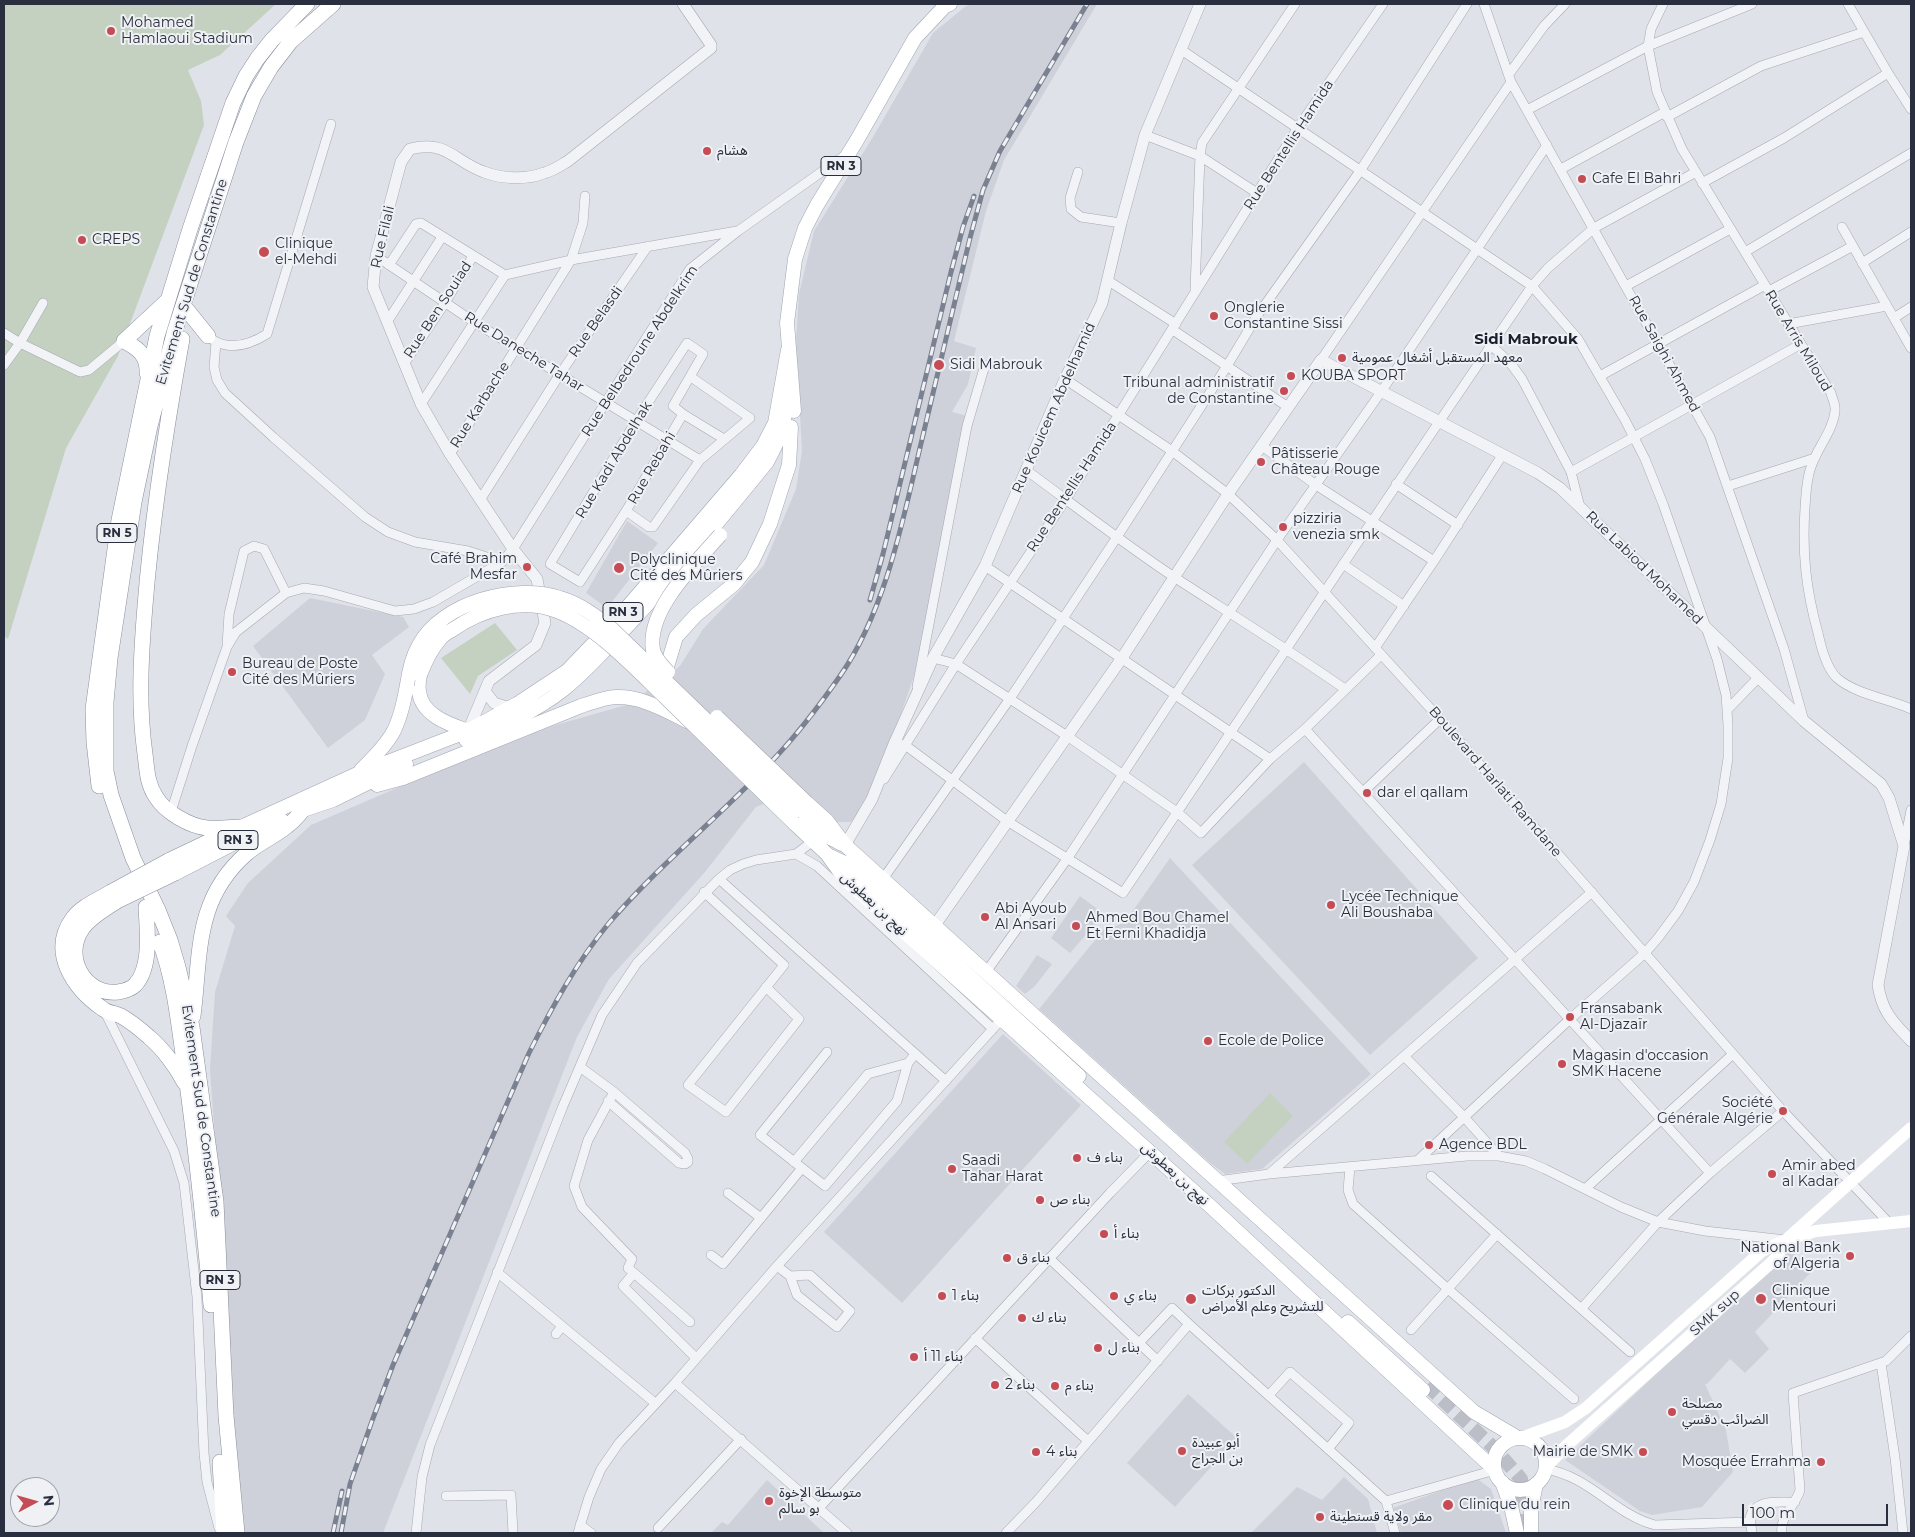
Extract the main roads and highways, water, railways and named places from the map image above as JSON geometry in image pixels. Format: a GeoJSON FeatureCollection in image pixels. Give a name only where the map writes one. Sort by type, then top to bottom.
{"type":"FeatureCollection","features":[{"type":"Feature","properties":{"kind":"highway","name":"Evitement Sud de Constantine"},"geometry":{"type":"LineString","coordinates":[[222,1533],[214,1330],[204,1226],[178,1014],[162,948],[146,907],[125,864],[104,807],[97,777],[93,709],[119,520],[132,449],[157,336],[210,167],[233,103],[246,76],[257,59],[272,40],[307,4]]}},
{"type":"Feature","properties":{"kind":"highway","name":"Evitement Sud de Constantine"},"geometry":{"type":"LineString","coordinates":[[237,1533],[226,1416],[216,1202],[192,1028],[170,940],[133,858],[111,795],[106,772],[106,702],[110,658],[134,502],[150,426],[175,330],[236,142],[254,96],[271,67],[291,41],[333,4]]}},
{"type":"Feature","properties":{"kind":"highway"},"geometry":{"type":"LineString","coordinates":[[194,274],[159,470],[149,554],[140,689],[141,727],[148,781],[156,798],[171,812],[187,822],[206,828],[241,827]]}},
{"type":"Feature","properties":{"kind":"highway"},"geometry":{"type":"LineString","coordinates":[[146,389],[148,368],[145,358],[138,349],[124,340],[168,300]]}},
{"type":"Feature","properties":{"kind":"highway"},"geometry":{"type":"LineString","coordinates":[[182,337],[192,331],[212,339],[187,310]]}},
{"type":"Feature","properties":{"kind":"highway","name":"RN 3"},"geometry":{"type":"LineString","coordinates":[[192,1028],[199,947],[209,906],[215,892],[224,877],[245,855],[258,844],[287,826],[303,810]]}},
{"type":"Feature","properties":{"kind":"highway","name":"RN 3"},"geometry":{"type":"LineString","coordinates":[[171,867],[239,840],[303,810]]}},
{"type":"Feature","properties":{"kind":"highway","name":"RN 3"},"geometry":{"type":"LineString","coordinates":[[188,1087],[178,1070],[150,1038],[120,1016],[104,1010],[78,988],[69,974],[64,961],[63,946],[66,932],[73,918],[82,909],[114,896],[171,867],[241,827]]}},
{"type":"Feature","properties":{"kind":"highway","name":"RN 3"},"geometry":{"type":"LineString","coordinates":[[114,896],[82,929],[75,945],[74,960],[82,975],[94,988],[108,993],[124,991],[135,985],[142,974],[148,944],[146,907]]}},
{"type":"Feature","properties":{"kind":"main road","name":"RN 3"},"geometry":{"type":"LineString","coordinates":[[346,794],[406,764],[494,729],[534,709],[563,690],[592,665],[674,576],[767,462],[785,424],[788,350],[787,323],[795,258],[805,228],[915,38],[945,6],[950,4]]}},
{"type":"Feature","properties":{"kind":"main road","name":"RN 3"},"geometry":{"type":"LineString","coordinates":[[241,827],[357,774],[468,731],[510,708],[567,672],[619,616],[741,475],[763,446],[774,423],[788,350]]}},
{"type":"Feature","properties":{"kind":"main road"},"geometry":{"type":"LineString","coordinates":[[666,670],[676,637],[696,615],[734,584],[752,562],[770,524],[789,465],[794,409],[788,350]]}},
{"type":"Feature","properties":{"kind":"main road"},"geometry":{"type":"LineString","coordinates":[[791,427],[782,454],[775,466],[664,604],[656,619],[653,650],[657,660],[666,670],[800,812],[813,841],[827,854]]}},
{"type":"Feature","properties":{"kind":"main road"},"geometry":{"type":"LineString","coordinates":[[357,774],[386,745],[397,728],[403,712],[410,664],[419,644],[432,628],[471,603],[491,596],[536,592],[560,598],[587,610],[612,629],[823,834],[845,845],[886,881]]}},
{"type":"Feature","properties":{"kind":"main road"},"geometry":{"type":"LineString","coordinates":[[468,731],[435,717],[424,704],[418,692],[420,675],[427,657],[441,638],[459,625],[480,614],[501,607],[528,605],[555,610],[576,620],[632,666],[692,724],[800,812]]}},
{"type":"Feature","properties":{"kind":"main road","name":"RN 3"},"geometry":{"type":"LineString","coordinates":[[303,810],[357,789],[402,778],[581,706],[609,698],[631,698],[651,704],[692,724]]}},
{"type":"Feature","properties":{"kind":"main road","name":"نهج بن بعطوش"},"geometry":{"type":"LineString","coordinates":[[827,854],[845,879],[997,1024],[1150,1152],[1494,1470]]}},
{"type":"Feature","properties":{"kind":"main road","name":"نهج بن بعطوش"},"geometry":{"type":"LineString","coordinates":[[827,854],[845,863],[1425,1387],[1026,1015],[940,938],[886,881]]}},
{"type":"Feature","properties":{"kind":"main road","name":"نهج بن بعطوش"},"geometry":{"type":"LineString","coordinates":[[886,881],[1474,1412],[1519,1438]]}},
{"type":"Feature","properties":{"kind":"main road"},"geometry":{"type":"LineString","coordinates":[[1786,1240],[1911,1128]]}},
{"type":"Feature","properties":{"kind":"main road"},"geometry":{"type":"LineString","coordinates":[[1517,1533],[1512,1506],[1502,1482],[1494,1470],[1494,1462],[1499,1448],[1510,1439],[1551,1428],[1576,1415],[1762,1251],[1786,1240],[1816,1231],[1911,1221]]}},
{"type":"Feature","properties":{"kind":"main road","name":"SMK sup"},"geometry":{"type":"LineString","coordinates":[[1545,1469],[1566,1446],[1772,1262],[1781,1252],[1786,1240]]}},
{"type":"Feature","properties":{"kind":"main road"},"geometry":{"type":"LineString","coordinates":[[1519,1438],[1533,1441],[1542,1450],[1544,1456],[1545,1469],[1536,1484],[1531,1509],[1531,1533]]}},
{"type":"Feature","properties":{"kind":"main road"},"geometry":{"type":"LineString","coordinates":[[1502,1482],[1515,1489],[1522,1489],[1536,1484]]}},
{"type":"Feature","properties":{"kind":"tunnel"},"geometry":{"type":"LineString","coordinates":[[1427,1385],[1496,1450],[1521,1479],[1525,1525]]}},
{"type":"Feature","properties":{"kind":"railway"},"geometry":{"type":"LineString","coordinates":[[341,1533],[350,1484],[393,1365],[529,1053],[565,986],[597,938],[628,902],[752,782],[799,731],[840,676],[869,625],[890,568],[906,509],[983,190],[1000,151],[1087,4]]}},
{"type":"Feature","properties":{"kind":"railway"},"geometry":{"type":"LineString","coordinates":[[870,600],[883,554],[951,272],[963,227],[974,196]]}},
{"type":"Feature","properties":{"kind":"railway"},"geometry":{"type":"LineString","coordinates":[[333,1533],[342,1491]]}},
{"type":"Feature","properties":{"kind":"place","name":"Mohamed Hamlaoui Stadium"},"geometry":{"type":"Point","coordinates":[111,31]}},
{"type":"Feature","properties":{"kind":"place","name":"هشام"},"geometry":{"type":"Point","coordinates":[707,151]}},
{"type":"Feature","properties":{"kind":"place","name":"Cafe El Bahri"},"geometry":{"type":"Point","coordinates":[1582,179]}},
{"type":"Feature","properties":{"kind":"place","name":"CREPS"},"geometry":{"type":"Point","coordinates":[82,240]}},
{"type":"Feature","properties":{"kind":"place","name":"Clinique el-Mehdi"},"geometry":{"type":"Point","coordinates":[264,252]}},
{"type":"Feature","properties":{"kind":"place","name":"Onglerie Constantine Sissi"},"geometry":{"type":"Point","coordinates":[1214,316]}},
{"type":"Feature","properties":{"kind":"place","name":"معهد المستقبل أشغال عمومية"},"geometry":{"type":"Point","coordinates":[1342,358]}},
{"type":"Feature","properties":{"kind":"place","name":"Sidi Mabrouk"},"geometry":{"type":"Point","coordinates":[939,365]}},
{"type":"Feature","properties":{"kind":"place","name":"KOUBA SPORT"},"geometry":{"type":"Point","coordinates":[1291,376]}},
{"type":"Feature","properties":{"kind":"place","name":"Tribunal administratif de Constantine"},"geometry":{"type":"Point","coordinates":[1284,391]}},
{"type":"Feature","properties":{"kind":"place","name":"Pâtisserie Château Rouge"},"geometry":{"type":"Point","coordinates":[1261,462]}},
{"type":"Feature","properties":{"kind":"place","name":"pizziria venezia smk"},"geometry":{"type":"Point","coordinates":[1283,527]}},
{"type":"Feature","properties":{"kind":"place","name":"Café Brahim Mesfar"},"geometry":{"type":"Point","coordinates":[527,567]}},
{"type":"Feature","properties":{"kind":"place","name":"Polyclinique Cité des Mûriers"},"geometry":{"type":"Point","coordinates":[619,568]}},
{"type":"Feature","properties":{"kind":"place","name":"Bureau de Poste Cité des Mûriers"},"geometry":{"type":"Point","coordinates":[232,672]}},
{"type":"Feature","properties":{"kind":"place","name":"dar el qallam"},"geometry":{"type":"Point","coordinates":[1367,793]}},
{"type":"Feature","properties":{"kind":"place","name":"Lycée Technique Ali Boushaba"},"geometry":{"type":"Point","coordinates":[1331,905]}},
{"type":"Feature","properties":{"kind":"place","name":"Abi Ayoub Al Ansari"},"geometry":{"type":"Point","coordinates":[985,917]}},
{"type":"Feature","properties":{"kind":"place","name":"Ahmed Bou Chamel Et Ferni Khadidja"},"geometry":{"type":"Point","coordinates":[1076,926]}},
{"type":"Feature","properties":{"kind":"place","name":"Fransabank Al-Djazaïr"},"geometry":{"type":"Point","coordinates":[1570,1017]}},
{"type":"Feature","properties":{"kind":"place","name":"Ecole de Police"},"geometry":{"type":"Point","coordinates":[1208,1041]}},
{"type":"Feature","properties":{"kind":"place","name":"Magasin d'occasion SMK Hacene"},"geometry":{"type":"Point","coordinates":[1562,1064]}},
{"type":"Feature","properties":{"kind":"place","name":"Société Générale Algérie"},"geometry":{"type":"Point","coordinates":[1783,1111]}},
{"type":"Feature","properties":{"kind":"place","name":"Agence BDL"},"geometry":{"type":"Point","coordinates":[1429,1145]}},
{"type":"Feature","properties":{"kind":"place","name":"بناء ف"},"geometry":{"type":"Point","coordinates":[1077,1158]}},
{"type":"Feature","properties":{"kind":"place","name":"Saadi Tahar Harat"},"geometry":{"type":"Point","coordinates":[952,1169]}},
{"type":"Feature","properties":{"kind":"place","name":"Amir abed al Kadar"},"geometry":{"type":"Point","coordinates":[1772,1174]}},
{"type":"Feature","properties":{"kind":"place","name":"بناء ص"},"geometry":{"type":"Point","coordinates":[1040,1200]}},
{"type":"Feature","properties":{"kind":"place","name":"بناء أ"},"geometry":{"type":"Point","coordinates":[1104,1234]}},
{"type":"Feature","properties":{"kind":"place","name":"National Bank of Algeria"},"geometry":{"type":"Point","coordinates":[1850,1256]}},
{"type":"Feature","properties":{"kind":"place","name":"بناء ق"},"geometry":{"type":"Point","coordinates":[1007,1258]}},
{"type":"Feature","properties":{"kind":"place","name":"بناء 1"},"geometry":{"type":"Point","coordinates":[942,1296]}},
{"type":"Feature","properties":{"kind":"place","name":"بناء ي"},"geometry":{"type":"Point","coordinates":[1114,1296]}},
{"type":"Feature","properties":{"kind":"place","name":"الدكتور بركات للتشريح وعلم الأمراض"},"geometry":{"type":"Point","coordinates":[1191,1299]}},
{"type":"Feature","properties":{"kind":"place","name":"Clinique Mentouri"},"geometry":{"type":"Point","coordinates":[1761,1299]}},
{"type":"Feature","properties":{"kind":"place","name":"بناء ك"},"geometry":{"type":"Point","coordinates":[1022,1318]}},
{"type":"Feature","properties":{"kind":"place","name":"بناء ل"},"geometry":{"type":"Point","coordinates":[1098,1348]}},
{"type":"Feature","properties":{"kind":"place","name":"بناء 11 أ"},"geometry":{"type":"Point","coordinates":[914,1357]}},
{"type":"Feature","properties":{"kind":"place","name":"بناء 2"},"geometry":{"type":"Point","coordinates":[995,1385]}},
{"type":"Feature","properties":{"kind":"place","name":"بناء م"},"geometry":{"type":"Point","coordinates":[1055,1386]}},
{"type":"Feature","properties":{"kind":"place","name":"مصلحة الضرائب دقسي"},"geometry":{"type":"Point","coordinates":[1672,1412]}},
{"type":"Feature","properties":{"kind":"place","name":"أبو عبيدة بن الجراح"},"geometry":{"type":"Point","coordinates":[1182,1451]}},
{"type":"Feature","properties":{"kind":"place","name":"بناء 4"},"geometry":{"type":"Point","coordinates":[1036,1452]}},
{"type":"Feature","properties":{"kind":"place","name":"Mairie de SMK"},"geometry":{"type":"Point","coordinates":[1643,1452]}},
{"type":"Feature","properties":{"kind":"place","name":"Mosquée Errahma"},"geometry":{"type":"Point","coordinates":[1821,1462]}},
{"type":"Feature","properties":{"kind":"place","name":"متوسطة الإخوة بو سالم"},"geometry":{"type":"Point","coordinates":[769,1501]}},
{"type":"Feature","properties":{"kind":"place","name":"Clinique du rein"},"geometry":{"type":"Point","coordinates":[1448,1505]}},
{"type":"Feature","properties":{"kind":"place","name":"مقر ولاية قسنطينة"},"geometry":{"type":"Point","coordinates":[1320,1517]}},
{"type":"Feature","properties":{"kind":"district","name":"Sidi Mabrouk"},"geometry":{"type":"Point","coordinates":[1526,340]}}]}
